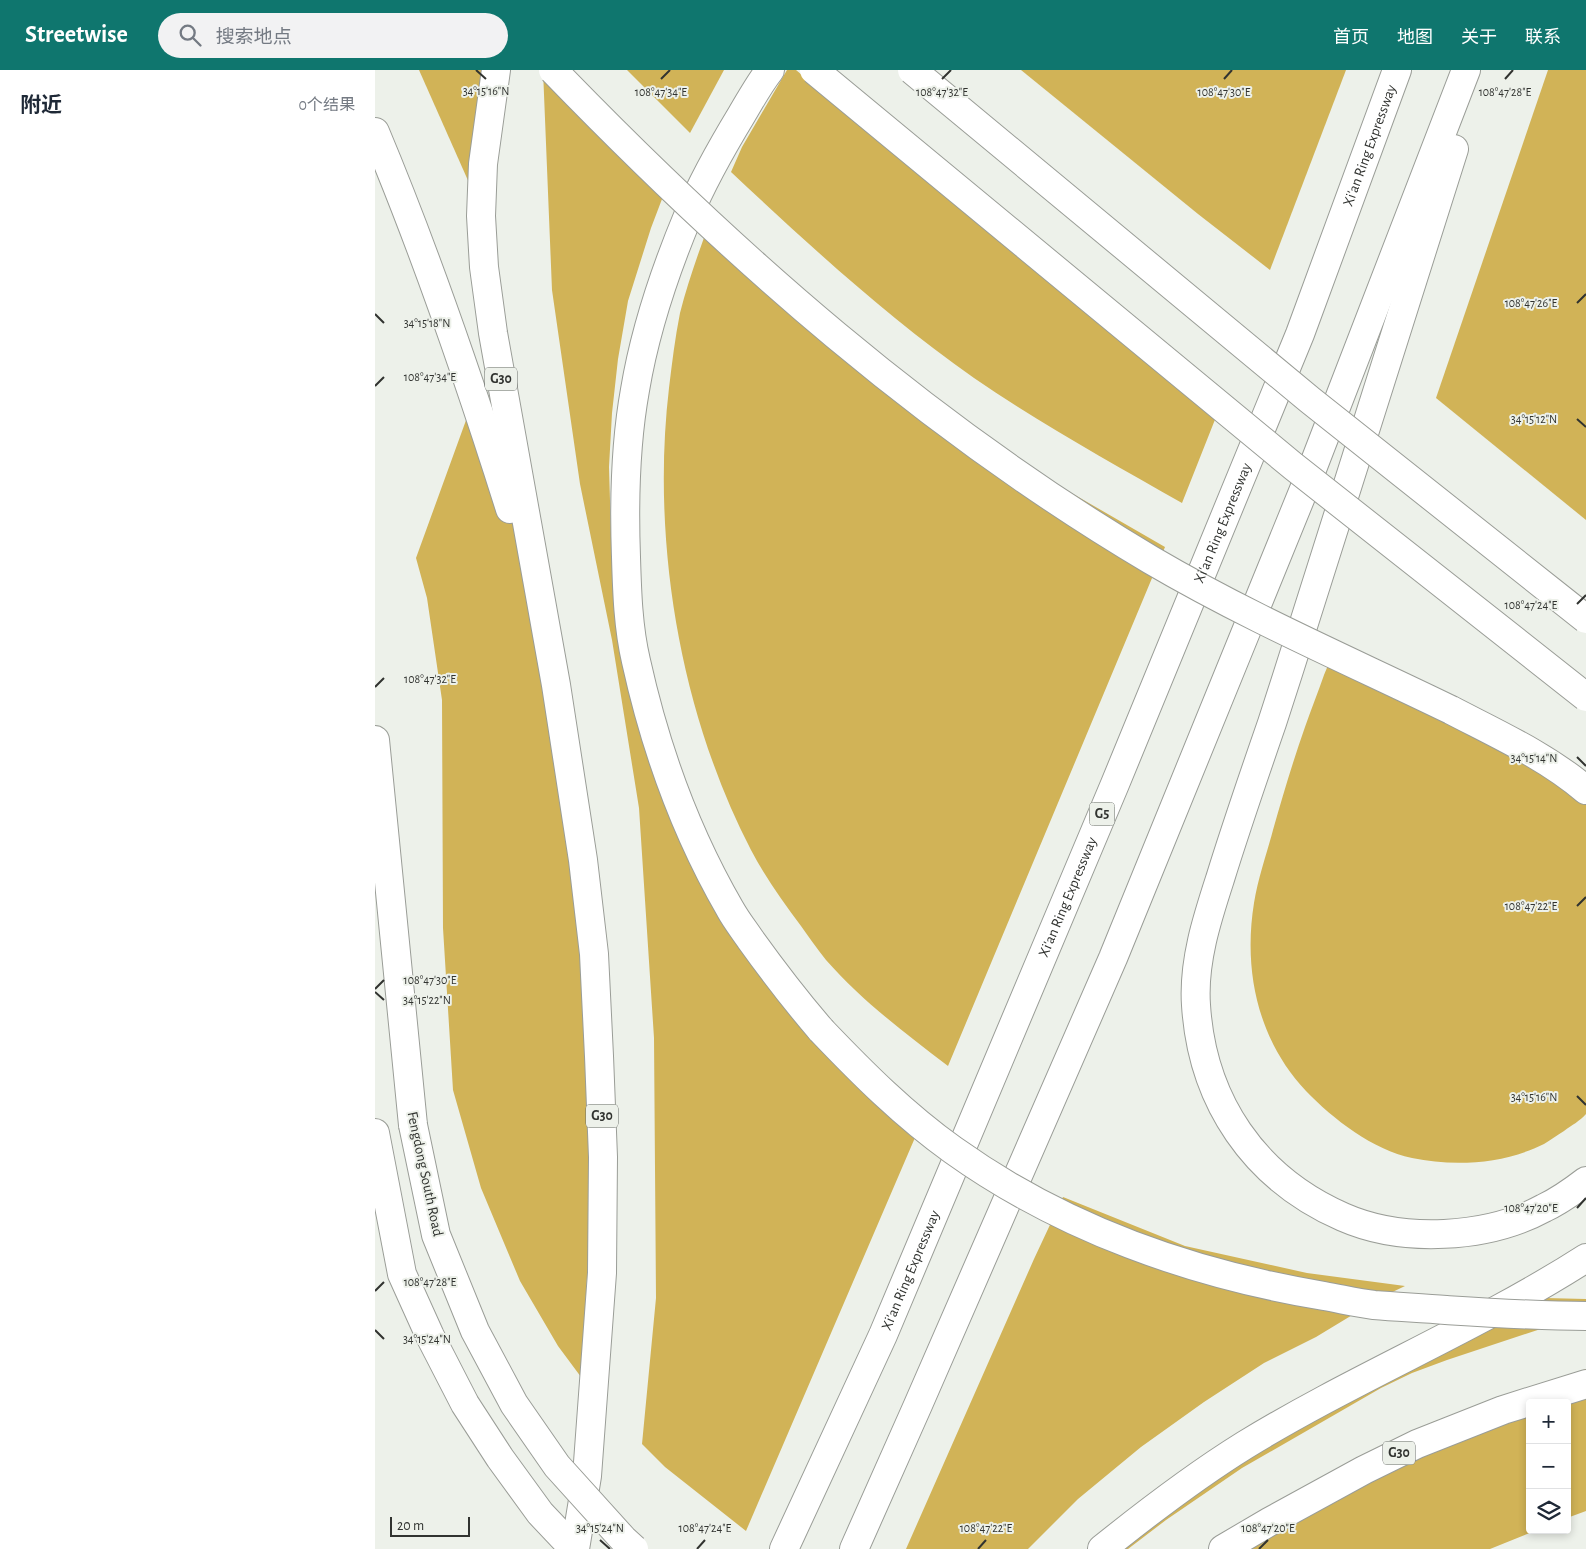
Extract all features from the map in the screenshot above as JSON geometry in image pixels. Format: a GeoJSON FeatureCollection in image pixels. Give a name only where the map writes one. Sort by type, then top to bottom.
{"type":"FeatureCollection","features":[{"type":"Feature","properties":{"kind":"highway","name":"G30"},"geometry":{"type":"LineString","coordinates":[[496,70],[483,164],[481,216],[483,267],[493,333],[556,685],[583,860],[593,954],[603,1157],[602,1274],[587,1476],[575,1549]]}},
{"type":"Feature","properties":{"kind":"highway"},"geometry":{"type":"LineString","coordinates":[[553,70],[649,167],[734,248],[810,315],[966,439],[1019,476],[1151,560],[1221,599],[1451,710],[1533,753],[1569,776],[1586,790]]}},
{"type":"Feature","properties":{"kind":"highway"},"geometry":{"type":"LineString","coordinates":[[770,70],[701,186],[670,258],[647,335],[635,391],[628,455],[625,528],[627,594],[635,659],[652,723],[671,783],[697,845],[730,911],[773,972],[821,1030],[862,1073],[908,1115],[952,1149],[994,1177],[1056,1212],[1129,1244],[1213,1272],[1292,1291],[1374,1305],[1586,1316]]}},
{"type":"Feature","properties":{"kind":"highway"},"geometry":{"type":"LineString","coordinates":[[814,70],[1293,466],[1586,697]]}},
{"type":"Feature","properties":{"kind":"highway"},"geometry":{"type":"LineString","coordinates":[[912,70],[1311,400],[1586,619]]}},
{"type":"Feature","properties":{"kind":"highway","name":"Xi'an Ring Expressway"},"geometry":{"type":"LineString","coordinates":[[784,1549],[883,1335],[1115,784],[1300,334],[1397,70]]}},
{"type":"Feature","properties":{"kind":"highway"},"geometry":{"type":"LineString","coordinates":[[854,1549],[919,1405],[1113,958],[1309,477],[1466,70]]}},
{"type":"Feature","properties":{"kind":"highway"},"geometry":{"type":"LineString","coordinates":[[1479,70],[1272,722],[1212,903],[1202,940],[1195,1000],[1203,1059],[1214,1092],[1231,1123],[1252,1152],[1278,1177],[1308,1200],[1345,1218],[1379,1229],[1416,1234],[1483,1229],[1515,1221],[1543,1209],[1586,1181]]}},
{"type":"Feature","properties":{"kind":"highway"},"geometry":{"type":"LineString","coordinates":[[375,132],[416,231],[478,407],[513,518],[556,685]]}},
{"type":"Feature","properties":{"kind":"highway","name":"Fengdong South Road"},"geometry":{"type":"LineString","coordinates":[[375,740],[413,1125],[436,1235],[475,1330],[514,1404],[557,1466],[634,1549]]}},
{"type":"Feature","properties":{"kind":"highway"},"geometry":{"type":"LineString","coordinates":[[375,1138],[402,1274],[430,1336],[465,1404],[500,1458],[540,1513],[575,1549]]}},
{"type":"Feature","properties":{"kind":"highway"},"geometry":{"type":"LineString","coordinates":[[1102,1549],[1185,1484],[1246,1444],[1362,1380],[1540,1287],[1586,1258]]}},
{"type":"Feature","properties":{"kind":"highway","name":"G30"},"geometry":{"type":"LineString","coordinates":[[1223,1549],[1338,1484],[1417,1444],[1503,1410],[1586,1384]]}},
{"type":"Feature","properties":{"kind":"shaded area"},"geometry":{"type":"Polygon","coordinates":[[[419,70],[485,70],[474,194],[419,70]]]}},
{"type":"Feature","properties":{"kind":"shaded area"},"geometry":{"type":"Polygon","coordinates":[[[543,70],[670,178],[651,228],[628,301],[618,359],[609,467],[611,534],[619,617],[739,931],[923,1119],[746,1531],[665,1467],[642,1444],[656,1298],[654,1038],[639,808],[612,640],[580,484],[552,290],[543,70]]]}},
{"type":"Feature","properties":{"kind":"shaded area"},"geometry":{"type":"Polygon","coordinates":[[[627,70],[724,70],[690,133],[627,70]]]}},
{"type":"Feature","properties":{"kind":"shaded area"},"geometry":{"type":"Polygon","coordinates":[[[787,70],[796,70],[933,185],[1218,412],[1182,503],[1025,411],[942,355],[849,279],[731,172],[742,147],[787,70]]]}},
{"type":"Feature","properties":{"kind":"shaded area"},"geometry":{"type":"Polygon","coordinates":[[[1021,70],[1346,70],[1270,270],[1021,70]]]}},
{"type":"Feature","properties":{"kind":"shaded area"},"geometry":{"type":"Polygon","coordinates":[[[1548,70],[1586,70],[1586,520],[1436,398],[1548,70]]]}},
{"type":"Feature","properties":{"kind":"shaded area"},"geometry":{"type":"Polygon","coordinates":[[[711,218],[796,297],[1016,461],[1165,547],[948,1066],[884,1016],[840,975],[819,952],[762,870],[726,797],[706,742],[689,684],[677,625],[668,565],[664,505],[664,446],[669,388],[680,313],[690,277],[711,218]]]}},
{"type":"Feature","properties":{"kind":"shaded area"},"geometry":{"type":"Polygon","coordinates":[[[455,313],[473,351],[515,504],[572,837],[586,1012],[591,1211],[581,1377],[558,1346],[520,1281],[481,1188],[453,1090],[443,928],[442,700],[427,598],[416,558],[469,412],[455,313]]]}},
{"type":"Feature","properties":{"kind":"shaded area"},"geometry":{"type":"Polygon","coordinates":[[[1337,642],[1530,735],[1560,754],[1586,776],[1586,1114],[1547,1142],[1529,1151],[1496,1160],[1479,1162],[1428,1161],[1397,1154],[1368,1141],[1328,1112],[1306,1091],[1276,1050],[1266,1027],[1253,979],[1251,929],[1254,903],[1260,875],[1296,753],[1337,642]]]}},
{"type":"Feature","properties":{"kind":"shaded area"},"geometry":{"type":"Polygon","coordinates":[[[1063,1197],[1185,1246],[1307,1273],[1405,1286],[1382,1297],[1316,1337],[1264,1363],[1204,1402],[1141,1447],[1078,1499],[1028,1549],[906,1549],[1034,1259],[1063,1197]]]}},
{"type":"Feature","properties":{"kind":"shaded area"},"geometry":{"type":"Polygon","coordinates":[[[1505,1297],[1586,1299],[1586,1314],[1447,1360],[1412,1373],[1381,1388],[1242,1468],[1166,1520],[1128,1549],[1104,1549],[1505,1297]]]}},
{"type":"Feature","properties":{"kind":"shaded area"},"geometry":{"type":"Polygon","coordinates":[[[1586,1369],[1586,1511],[1571,1517],[1571,1399],[1526,1399],[1527,1534],[1490,1549],[1217,1549],[1406,1435],[1433,1422],[1586,1369]]]}}]}
